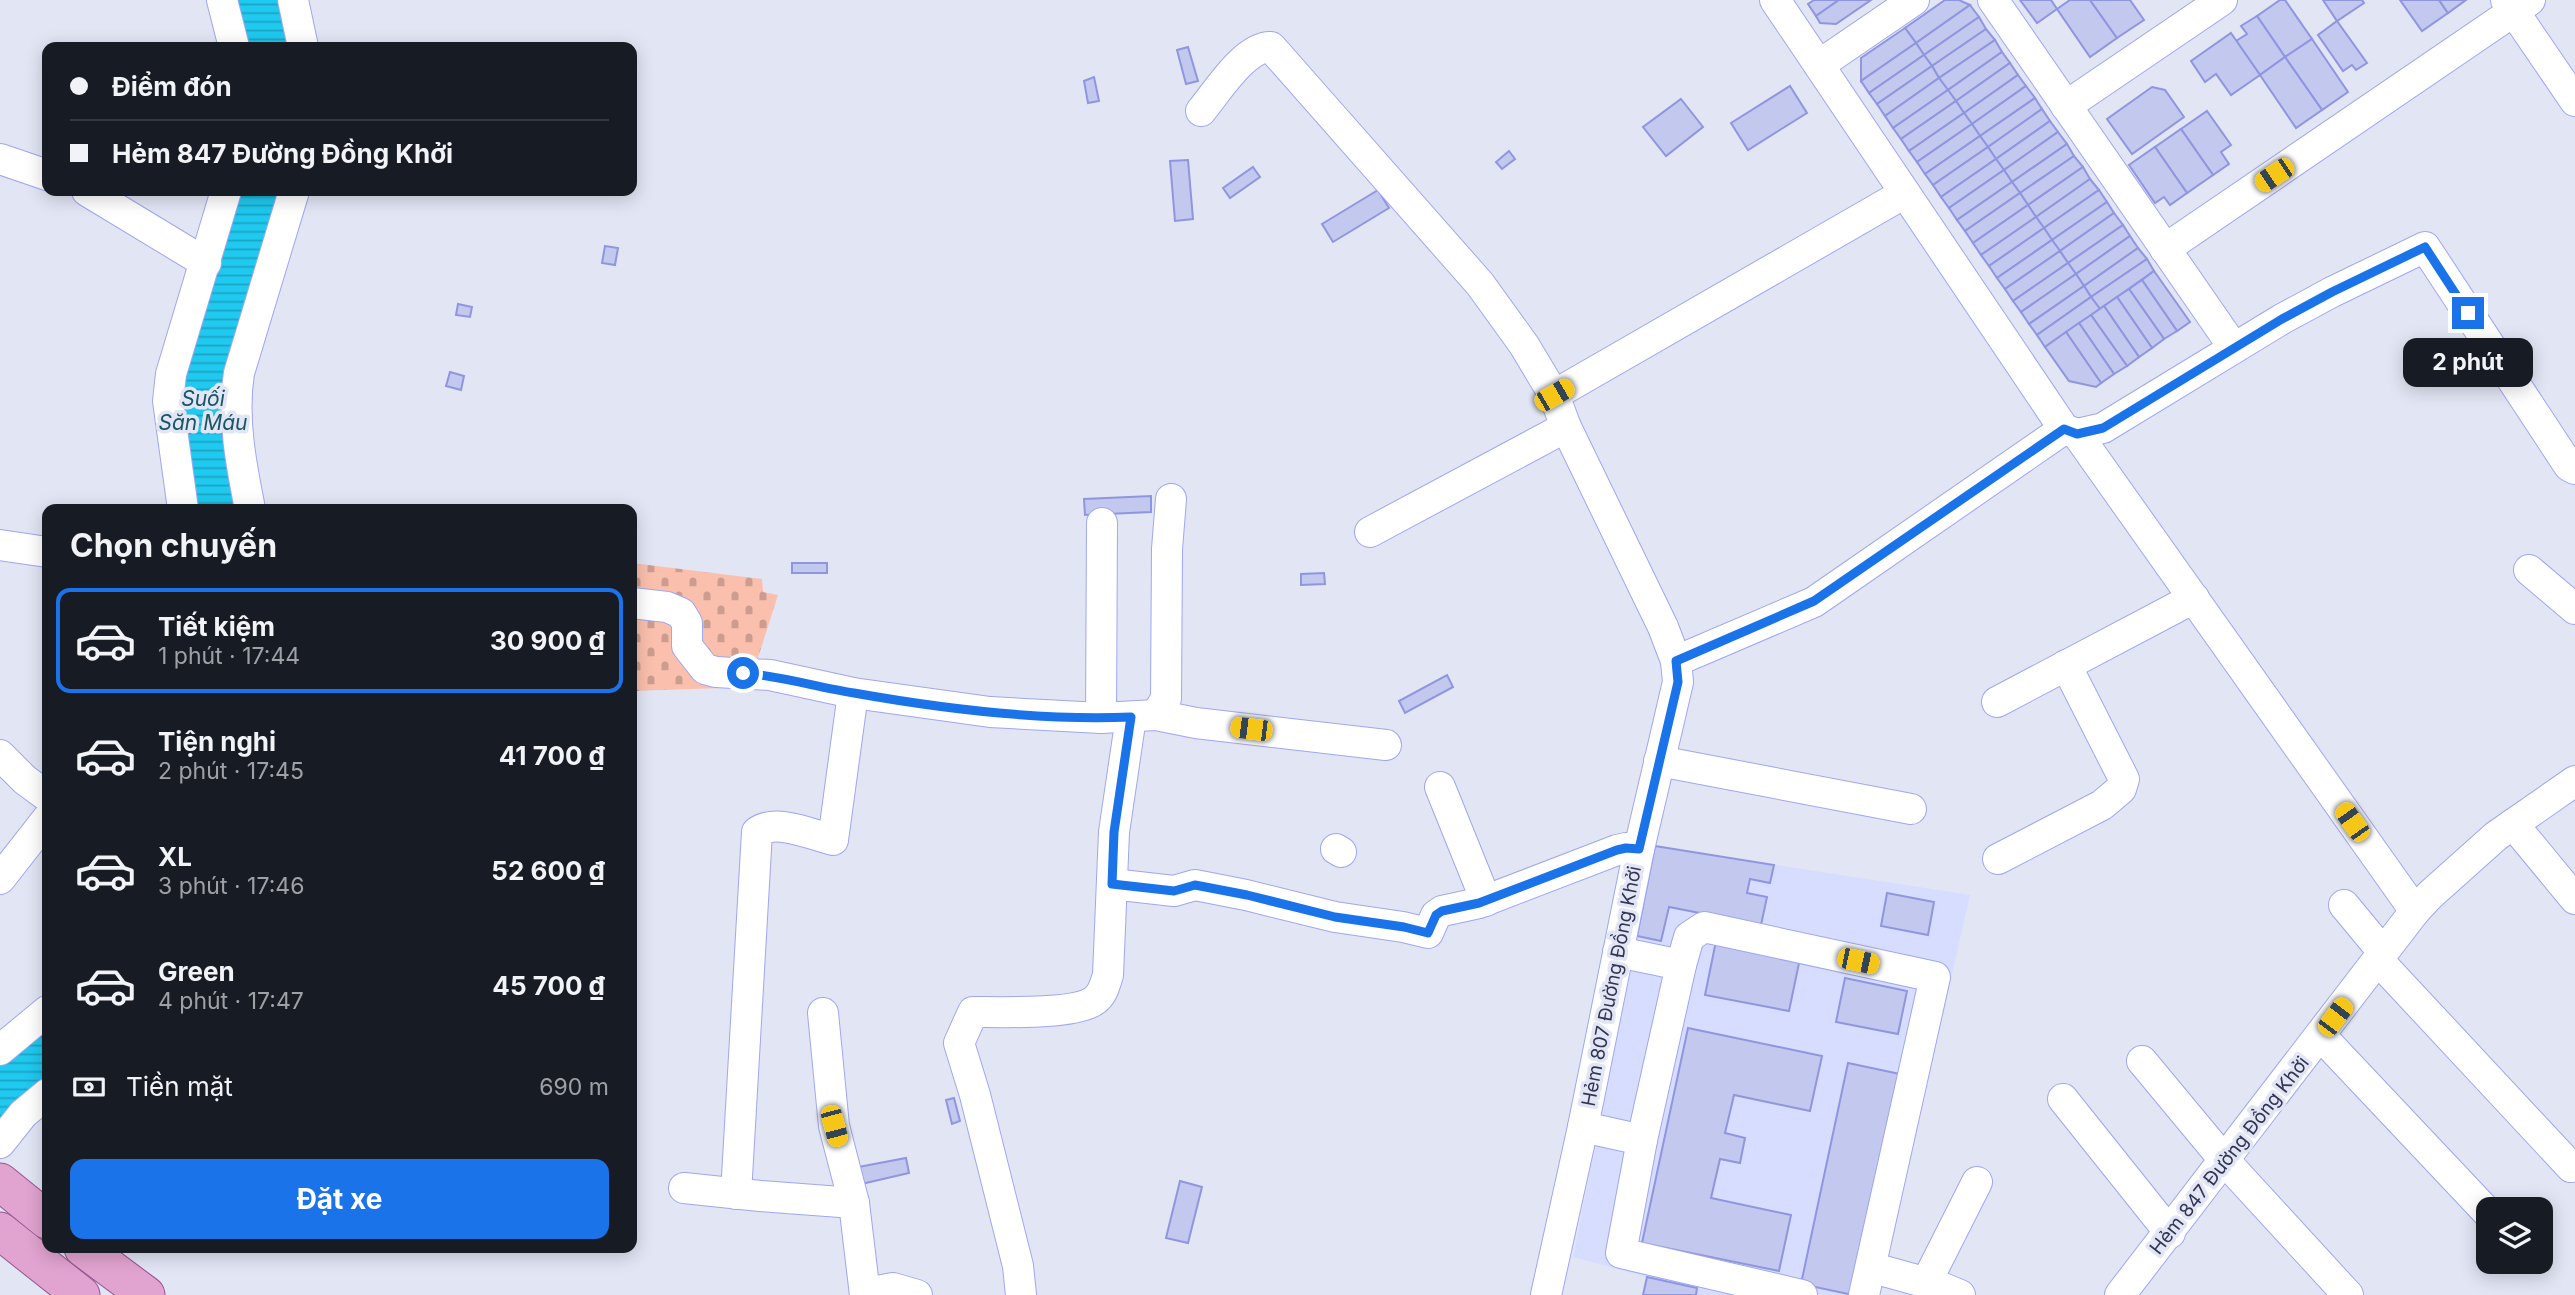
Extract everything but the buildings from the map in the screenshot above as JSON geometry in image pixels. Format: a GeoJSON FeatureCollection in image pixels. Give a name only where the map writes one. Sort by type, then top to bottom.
{"type":"FeatureCollection","features":[{"type":"Feature","properties":{"kind":"main road"},"geometry":{"type":"LineString","coordinates":[[0,1182],[42,1216]]}},
{"type":"Feature","properties":{"kind":"main road"},"geometry":{"type":"LineString","coordinates":[[0,1231],[81,1295]]}},
{"type":"Feature","properties":{"kind":"main road"},"geometry":{"type":"LineString","coordinates":[[90,1253],[146,1295]]}},
{"type":"Feature","properties":{"kind":"street"},"geometry":{"type":"LineString","coordinates":[[222,0],[233,42]]}},
{"type":"Feature","properties":{"kind":"street"},"geometry":{"type":"LineString","coordinates":[[293,0],[302,42]]}},
{"type":"Feature","properties":{"kind":"street"},"geometry":{"type":"LineString","coordinates":[[1775,0],[2071,432],[2194,598],[2415,911]]}},
{"type":"Feature","properties":{"kind":"street"},"geometry":{"type":"LineString","coordinates":[[1819,65],[1914,0]]}},
{"type":"Feature","properties":{"kind":"street"},"geometry":{"type":"LineString","coordinates":[[1993,0],[2234,348]]}},
{"type":"Feature","properties":{"kind":"street"},"geometry":{"type":"LineString","coordinates":[[2066,106],[2222,0]]}},
{"type":"Feature","properties":{"kind":"street"},"geometry":{"type":"LineString","coordinates":[[2165,249],[2516,4],[2575,101]]}},
{"type":"Feature","properties":{"kind":"street"},"geometry":{"type":"LineString","coordinates":[[1201,111],[1247,56],[1261,47],[1271,47],[1480,284],[1524,345],[1554,395],[1566,427],[1663,626],[1676,661],[1814,601],[2071,432],[2093,432],[2112,424],[2234,348],[2332,292],[2425,247],[2569,466],[2575,469]]}},
{"type":"Feature","properties":{"kind":"street"},"geometry":{"type":"LineString","coordinates":[[0,159],[42,173]]}},
{"type":"Feature","properties":{"kind":"street"},"geometry":{"type":"LineString","coordinates":[[1554,395],[1905,193]]}},
{"type":"Feature","properties":{"kind":"street"},"geometry":{"type":"LineString","coordinates":[[95,196],[206,263]]}},
{"type":"Feature","properties":{"kind":"street"},"geometry":{"type":"LineString","coordinates":[[182,504],[168,401],[171,374],[225,196]]}},
{"type":"Feature","properties":{"kind":"street"},"geometry":{"type":"LineString","coordinates":[[249,504],[242,468],[235,399],[239,373],[293,196]]}},
{"type":"Feature","properties":{"kind":"street"},"geometry":{"type":"LineString","coordinates":[[1370,532],[1566,427]]}},
{"type":"Feature","properties":{"kind":"street"},"geometry":{"type":"LineString","coordinates":[[1021,1295],[1015,1253],[975,1095],[958,1043],[973,1012],[1040,1011],[1079,1006],[1095,1001],[1104,989],[1108,975],[1114,832],[1120,795],[1143,716],[1166,699],[1167,549],[1171,499]]}},
{"type":"Feature","properties":{"kind":"street"},"geometry":{"type":"LineString","coordinates":[[1101,718],[1102,523]]}},
{"type":"Feature","properties":{"kind":"street"},"geometry":{"type":"LineString","coordinates":[[0,545],[42,551]]}},
{"type":"Feature","properties":{"kind":"street"},"geometry":{"type":"LineString","coordinates":[[2529,570],[2575,609]]}},
{"type":"Feature","properties":{"kind":"street"},"geometry":{"type":"LineString","coordinates":[[1997,702],[2194,598]]}},
{"type":"Feature","properties":{"kind":"street"},"geometry":{"type":"LineString","coordinates":[[637,603],[655,605],[681,613],[687,623],[687,646],[705,669],[770,675],[853,693],[990,712],[1101,718],[1143,716],[1386,746]]}},
{"type":"Feature","properties":{"kind":"street","name":"Hẻm 807 Đường Đồng Khởi"},"geometry":{"type":"LineString","coordinates":[[1546,1295],[1639,849],[1678,682],[1676,661]]}},
{"type":"Feature","properties":{"kind":"street"},"geometry":{"type":"LineString","coordinates":[[1998,859],[2102,805],[2121,789],[2124,779],[2066,666]]}},
{"type":"Feature","properties":{"kind":"street"},"geometry":{"type":"LineString","coordinates":[[736,1194],[757,832],[769,826],[833,840],[853,693]]}},
{"type":"Feature","properties":{"kind":"street"},"geometry":{"type":"LineString","coordinates":[[0,755],[42,792]]}},
{"type":"Feature","properties":{"kind":"street"},"geometry":{"type":"LineString","coordinates":[[1659,761],[1911,808]]}},
{"type":"Feature","properties":{"kind":"street","name":"Hẻm 847 Đường Đồng Khởi"},"geometry":{"type":"LineString","coordinates":[[2120,1295],[2415,911],[2496,836],[2573,785]]}},
{"type":"Feature","properties":{"kind":"street"},"geometry":{"type":"LineString","coordinates":[[1440,787],[1486,901]]}},
{"type":"Feature","properties":{"kind":"street"},"geometry":{"type":"LineString","coordinates":[[2513,824],[2575,898]]}},
{"type":"Feature","properties":{"kind":"street"},"geometry":{"type":"LineString","coordinates":[[0,878],[42,825]]}},
{"type":"Feature","properties":{"kind":"street"},"geometry":{"type":"LineString","coordinates":[[1112,884],[1174,891],[1195,885],[1335,917],[1428,933],[1439,913],[1486,901],[1617,850],[1639,849]]}},
{"type":"Feature","properties":{"kind":"street"},"geometry":{"type":"LineString","coordinates":[[2344,905],[2380,956],[2571,1167]]}},
{"type":"Feature","properties":{"kind":"street"},"geometry":{"type":"LineString","coordinates":[[1802,1295],[1621,1253],[1642,1140],[1681,965],[1689,937],[1704,927],[1935,977],[1864,1295]]}},
{"type":"Feature","properties":{"kind":"street"},"geometry":{"type":"LineString","coordinates":[[1618,951],[1681,965]]}},
{"type":"Feature","properties":{"kind":"street"},"geometry":{"type":"LineString","coordinates":[[823,1013],[834,1126],[854,1203],[865,1294],[893,1288],[917,1295]]}},
{"type":"Feature","properties":{"kind":"street"},"geometry":{"type":"LineString","coordinates":[[0,1049],[42,1015]]}},
{"type":"Feature","properties":{"kind":"street"},"geometry":{"type":"LineString","coordinates":[[2321,1036],[2476,1200]]}},
{"type":"Feature","properties":{"kind":"street"},"geometry":{"type":"LineString","coordinates":[[2142,1061],[2225,1161],[2348,1295]]}},
{"type":"Feature","properties":{"kind":"street"},"geometry":{"type":"LineString","coordinates":[[0,1143],[23,1114],[42,1098]]}},
{"type":"Feature","properties":{"kind":"street"},"geometry":{"type":"LineString","coordinates":[[2063,1099],[2169,1233]]}},
{"type":"Feature","properties":{"kind":"street"},"geometry":{"type":"LineString","coordinates":[[1583,1127],[1642,1140]]}},
{"type":"Feature","properties":{"kind":"street"},"geometry":{"type":"LineString","coordinates":[[1926,1283],[1977,1182]]}},
{"type":"Feature","properties":{"kind":"street"},"geometry":{"type":"LineString","coordinates":[[684,1188],[854,1203]]}},
{"type":"Feature","properties":{"kind":"street"},"geometry":{"type":"LineString","coordinates":[[1884,1271],[1960,1295]]}},
{"type":"Feature","properties":{"kind":"shaded area"},"geometry":{"type":"Polygon","coordinates":[[[1655,846],[1970,895],[1879,1295],[1643,1295],[1647,1277],[1573,1257],[1655,846]]]}},
{"type":"Feature","properties":{"kind":"green space"},"geometry":{"type":"Polygon","coordinates":[[[637,564],[762,579],[763,592],[778,595],[754,670],[752,687],[637,691],[637,564]]]}},
{"type":"Feature","properties":{"kind":"water"},"geometry":{"type":"Polygon","coordinates":[[[229,0],[286,0],[295,42],[241,42],[229,0]]]}},
{"type":"Feature","properties":{"kind":"water","name":"Suối Săn Máu"},"geometry":{"type":"Polygon","coordinates":[[[233,196],[286,196],[244,337],[242,504],[190,504],[176,402],[233,196]]]}},
{"type":"Feature","properties":{"kind":"water"},"geometry":{"type":"Polygon","coordinates":[[[42,1025],[42,1090],[0,1129],[0,1059],[42,1025]]]}},
{"type":"Feature","properties":{"kind":"route"},"geometry":{"type":"LineString","coordinates":[[743,673],[770,675],[853,693],[990,712],[1131,717],[1114,832],[1112,884],[1174,891],[1195,885],[1335,917],[1428,933],[1436,915],[1442,911],[1479,903],[1617,850],[1639,849],[1678,682],[1676,661],[1814,601],[2064,429],[2077,434],[2093,432],[2112,424],[2282,319],[2425,247],[2468,313]]}}]}
